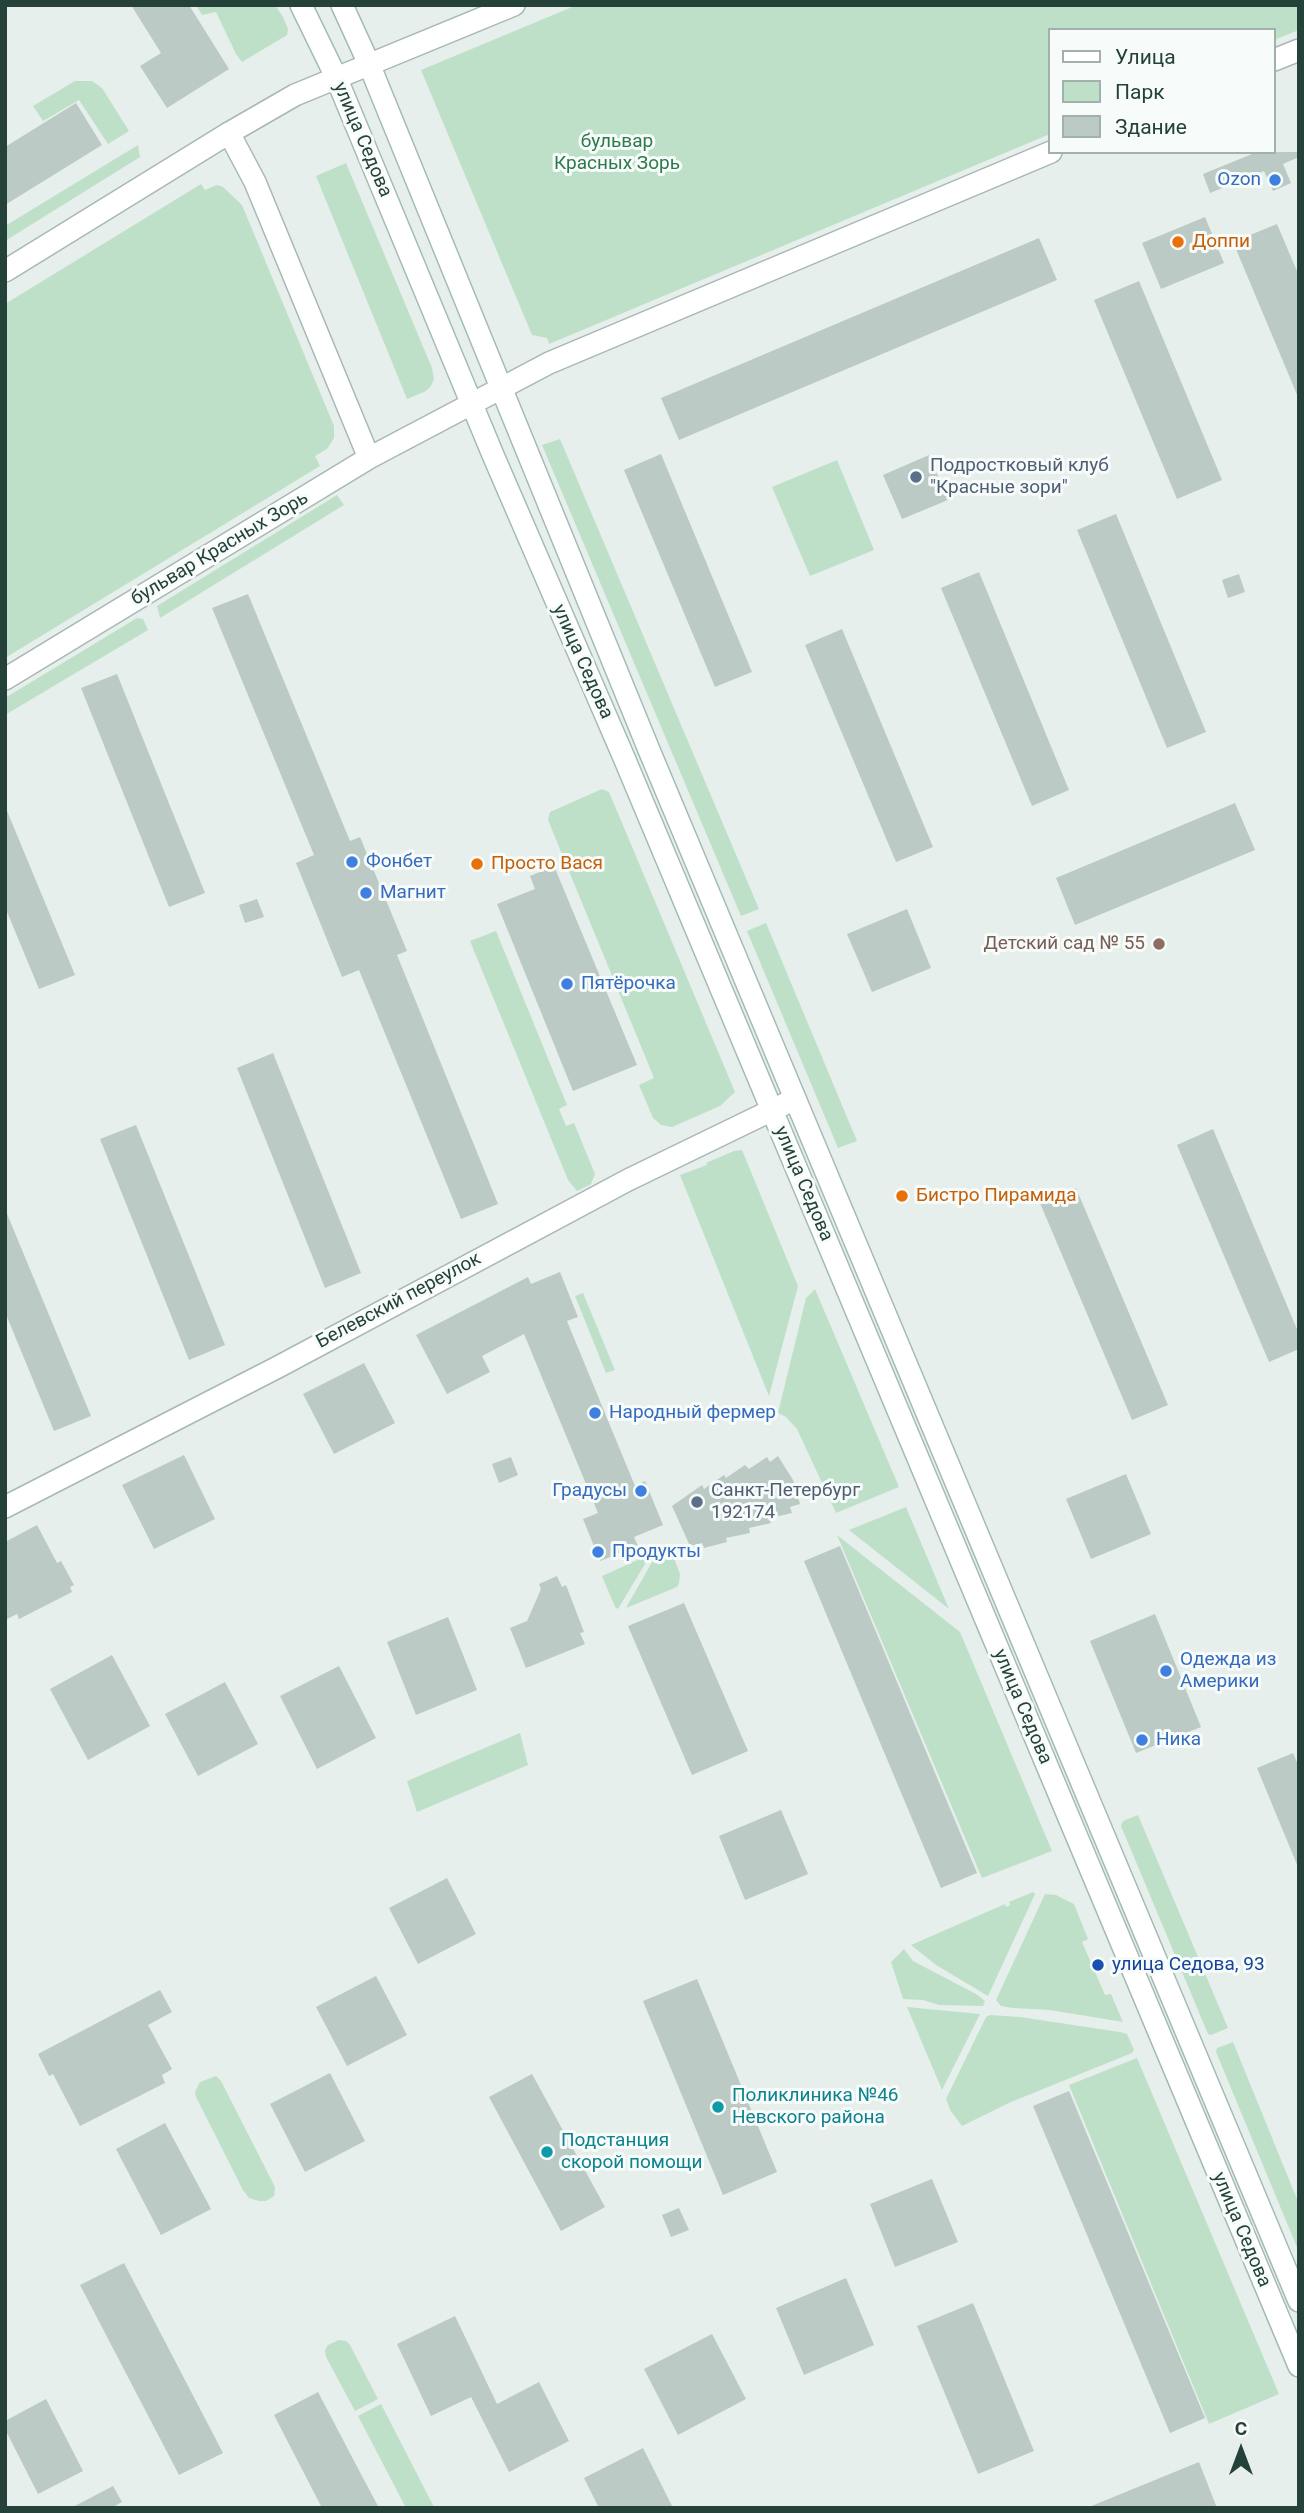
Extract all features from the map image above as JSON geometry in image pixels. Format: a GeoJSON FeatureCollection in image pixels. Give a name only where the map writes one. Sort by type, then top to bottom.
{"type":"FeatureCollection","features":[{"type":"Feature","properties":{"kind":"main road","name":"улица Седова"},"geometry":{"type":"LineString","coordinates":[[301,5],[336,77],[472,404],[625,760],[1299,2366]]}},
{"type":"Feature","properties":{"kind":"main road","name":"улица Седова"},"geometry":{"type":"LineString","coordinates":[[342,5],[369,64],[795,1099],[1299,2301]]}},
{"type":"Feature","properties":{"kind":"main road"},"geometry":{"type":"LineString","coordinates":[[5,271],[295,95],[514,5]]}},
{"type":"Feature","properties":{"kind":"main road"},"geometry":{"type":"LineString","coordinates":[[1276,59],[1299,50]]}},
{"type":"Feature","properties":{"kind":"main road"},"geometry":{"type":"LineString","coordinates":[[229,133],[256,181],[369,458]]}},
{"type":"Feature","properties":{"kind":"main road","name":"бульвар Красных Зорь"},"geometry":{"type":"LineString","coordinates":[[5,679],[369,458],[549,363],[1048,153]]}},
{"type":"Feature","properties":{"kind":"main road","name":"Белевский переулок"},"geometry":{"type":"LineString","coordinates":[[5,1507],[278,1367],[570,1210],[795,1099]]}},
{"type":"Feature","properties":{"kind":"green space"},"geometry":{"type":"Polygon","coordinates":[[[196,5],[275,5],[288,29],[287,35],[242,62],[216,12],[202,15],[196,5]]]}},
{"type":"Feature","properties":{"kind":"green space","name":"бульвар Красных Зорь"},"geometry":{"type":"Polygon","coordinates":[[[577,5],[1299,5],[1299,30],[1276,39],[1276,28],[1048,28],[1048,135],[549,344],[547,338],[532,335],[421,70],[577,5]]]}},
{"type":"Feature","properties":{"kind":"green space"},"geometry":{"type":"Polygon","coordinates":[[[75,81],[92,81],[102,88],[129,131],[108,144],[79,100],[43,121],[33,106],[75,81]]]}},
{"type":"Feature","properties":{"kind":"green space"},"geometry":{"type":"Polygon","coordinates":[[[138,145],[140,157],[5,241],[5,226],[138,145]]]}},
{"type":"Feature","properties":{"kind":"green space"},"geometry":{"type":"Polygon","coordinates":[[[346,163],[432,368],[434,379],[431,386],[407,399],[316,176],[346,163]]]}},
{"type":"Feature","properties":{"kind":"green space"},"geometry":{"type":"Polygon","coordinates":[[[201,184],[205,190],[217,185],[223,187],[242,205],[334,426],[334,438],[327,449],[315,456],[320,466],[5,658],[5,304],[201,184]]]}},
{"type":"Feature","properties":{"kind":"green space"},"geometry":{"type":"Polygon","coordinates":[[[560,439],[759,909],[741,916],[542,445],[560,439]]]}},
{"type":"Feature","properties":{"kind":"green space"},"geometry":{"type":"Polygon","coordinates":[[[837,460],[874,550],[810,576],[772,487],[837,460]]]}},
{"type":"Feature","properties":{"kind":"green space"},"geometry":{"type":"Polygon","coordinates":[[[337,495],[344,505],[160,618],[157,606],[337,495]]]}},
{"type":"Feature","properties":{"kind":"green space"},"geometry":{"type":"Polygon","coordinates":[[[137,618],[143,619],[148,630],[5,715],[5,698],[137,618]]]}},
{"type":"Feature","properties":{"kind":"green space"},"geometry":{"type":"Polygon","coordinates":[[[602,789],[609,792],[735,1092],[720,1106],[672,1127],[661,1125],[653,1118],[639,1085],[654,1078],[548,820],[550,812],[602,789]]]}},
{"type":"Feature","properties":{"kind":"green space"},"geometry":{"type":"Polygon","coordinates":[[[766,923],[857,1141],[838,1148],[747,931],[766,923]]]}},
{"type":"Feature","properties":{"kind":"green space"},"geometry":{"type":"Polygon","coordinates":[[[496,931],[567,1105],[559,1109],[566,1126],[574,1123],[595,1174],[591,1184],[577,1191],[568,1180],[470,941],[496,931]]]}},
{"type":"Feature","properties":{"kind":"green space"},"geometry":{"type":"Polygon","coordinates":[[[742,1150],[798,1286],[769,1396],[680,1175],[742,1150]]]}},
{"type":"Feature","properties":{"kind":"green space"},"geometry":{"type":"Polygon","coordinates":[[[815,1289],[899,1487],[836,1513],[797,1429],[778,1413],[806,1298],[815,1289]]]}},
{"type":"Feature","properties":{"kind":"green space"},"geometry":{"type":"Polygon","coordinates":[[[583,1293],[615,1370],[606,1373],[575,1296],[583,1293]]]}},
{"type":"Feature","properties":{"kind":"green space"},"geometry":{"type":"Polygon","coordinates":[[[906,1507],[949,1609],[849,1530],[906,1507]]]}},
{"type":"Feature","properties":{"kind":"green space"},"geometry":{"type":"Polygon","coordinates":[[[837,1535],[960,1632],[1052,1851],[982,1878],[837,1535]]]}},
{"type":"Feature","properties":{"kind":"green space"},"geometry":{"type":"Polygon","coordinates":[[[651,1554],[618,1609],[602,1576],[651,1554]]]}},
{"type":"Feature","properties":{"kind":"green space"},"geometry":{"type":"Polygon","coordinates":[[[656,1555],[674,1558],[680,1574],[677,1587],[626,1608],[656,1555]]]}},
{"type":"Feature","properties":{"kind":"green space"},"geometry":{"type":"Polygon","coordinates":[[[520,1733],[528,1765],[417,1812],[407,1781],[520,1733]]]}},
{"type":"Feature","properties":{"kind":"green space"},"geometry":{"type":"Polygon","coordinates":[[[1138,1815],[1228,2028],[1211,2035],[1208,2034],[1121,1826],[1123,1821],[1138,1815]]]}},
{"type":"Feature","properties":{"kind":"green space"},"geometry":{"type":"Polygon","coordinates":[[[1033,1892],[1035,1894],[988,1996],[936,1965],[911,1945],[1005,1904],[1006,1907],[1010,1905],[1009,1902],[1033,1892]]]}},
{"type":"Feature","properties":{"kind":"green space"},"geometry":{"type":"Polygon","coordinates":[[[1045,1894],[1056,1895],[1074,1904],[1088,1939],[1082,1942],[1105,1995],[1111,1994],[1123,2022],[1050,2010],[1001,2006],[996,2000],[1045,1894]]]}},
{"type":"Feature","properties":{"kind":"green space"},"geometry":{"type":"Polygon","coordinates":[[[904,1949],[913,1961],[976,1994],[985,2001],[983,2006],[939,2005],[923,2000],[903,1999],[891,1962],[904,1949]]]}},
{"type":"Feature","properties":{"kind":"green space"},"geometry":{"type":"Polygon","coordinates":[[[907,2007],[980,2014],[942,2090],[907,2007]]]}},
{"type":"Feature","properties":{"kind":"green space"},"geometry":{"type":"Polygon","coordinates":[[[990,2015],[1120,2032],[1127,2034],[1134,2050],[1011,2102],[962,2126],[950,2110],[946,2099],[986,2017],[990,2015]]]}},
{"type":"Feature","properties":{"kind":"green space"},"geometry":{"type":"Polygon","coordinates":[[[1233,2042],[1299,2204],[1299,2252],[1216,2052],[1217,2048],[1233,2042]]]}},
{"type":"Feature","properties":{"kind":"green space"},"geometry":{"type":"Polygon","coordinates":[[[1137,2058],[1279,2394],[1209,2424],[1069,2085],[1137,2058]]]}},
{"type":"Feature","properties":{"kind":"green space"},"geometry":{"type":"Polygon","coordinates":[[[216,2076],[275,2187],[274,2196],[266,2201],[249,2198],[243,2190],[196,2097],[195,2092],[200,2082],[216,2076]]]}},
{"type":"Feature","properties":{"kind":"green space"},"geometry":{"type":"Polygon","coordinates":[[[339,2340],[350,2345],[378,2399],[355,2411],[326,2357],[325,2350],[328,2345],[339,2340]]]}},
{"type":"Feature","properties":{"kind":"green space"},"geometry":{"type":"Polygon","coordinates":[[[381,2404],[433,2508],[406,2508],[358,2416],[381,2404]]]}},
{"type":"Feature","properties":{"kind":"building"},"geometry":{"type":"Polygon","coordinates":[[[131,5],[189,5],[229,69],[167,108],[140,66],[161,53],[131,5]]]}},
{"type":"Feature","properties":{"kind":"building"},"geometry":{"type":"Polygon","coordinates":[[[76,103],[102,145],[5,205],[5,147],[76,103]]]}},
{"type":"Feature","properties":{"kind":"building"},"geometry":{"type":"Polygon","coordinates":[[[1299,152],[1299,157],[1283,164],[1291,183],[1273,191],[1264,171],[1210,193],[1203,174],[1252,154],[1299,152]]]}},
{"type":"Feature","properties":{"kind":"building"},"geometry":{"type":"Polygon","coordinates":[[[1205,217],[1224,263],[1161,289],[1142,243],[1205,217]]]}},
{"type":"Feature","properties":{"kind":"building"},"geometry":{"type":"Polygon","coordinates":[[[1277,224],[1299,276],[1298,397],[1233,242],[1277,224]]]}},
{"type":"Feature","properties":{"kind":"building"},"geometry":{"type":"Polygon","coordinates":[[[1039,238],[1057,280],[679,440],[661,398],[1039,238]]]}},
{"type":"Feature","properties":{"kind":"building"},"geometry":{"type":"Polygon","coordinates":[[[1139,281],[1222,480],[1177,499],[1094,300],[1139,281]]]}},
{"type":"Feature","properties":{"kind":"building"},"geometry":{"type":"Polygon","coordinates":[[[661,454],[752,672],[715,687],[624,470],[661,454]]]}},
{"type":"Feature","properties":{"kind":"building"},"geometry":{"type":"Polygon","coordinates":[[[929,455],[948,500],[902,519],[883,475],[929,455]]]}},
{"type":"Feature","properties":{"kind":"building"},"geometry":{"type":"Polygon","coordinates":[[[1116,514],[1206,732],[1167,748],[1077,530],[1116,514]]]}},
{"type":"Feature","properties":{"kind":"building"},"geometry":{"type":"Polygon","coordinates":[[[979,572],[1069,790],[1032,806],[941,588],[979,572]]]}},
{"type":"Feature","properties":{"kind":"building"},"geometry":{"type":"Polygon","coordinates":[[[1239,574],[1245,592],[1228,598],[1222,580],[1239,574]]]}},
{"type":"Feature","properties":{"kind":"building"},"geometry":{"type":"Polygon","coordinates":[[[248,594],[350,841],[360,837],[407,951],[397,955],[498,1204],[461,1219],[359,970],[342,977],[296,863],[314,855],[212,608],[248,594]]]}},
{"type":"Feature","properties":{"kind":"building"},"geometry":{"type":"Polygon","coordinates":[[[842,629],[933,847],[896,862],[805,645],[842,629]]]}},
{"type":"Feature","properties":{"kind":"building"},"geometry":{"type":"Polygon","coordinates":[[[117,674],[205,893],[169,907],[81,688],[117,674]]]}},
{"type":"Feature","properties":{"kind":"building"},"geometry":{"type":"Polygon","coordinates":[[[1235,803],[1255,850],[1075,925],[1056,878],[1235,803]]]}},
{"type":"Feature","properties":{"kind":"building"},"geometry":{"type":"Polygon","coordinates":[[[5,806],[75,975],[39,989],[5,907],[5,806]]]}},
{"type":"Feature","properties":{"kind":"building","name":"Пятёрочка"},"geometry":{"type":"Polygon","coordinates":[[[554,866],[637,1065],[573,1091],[497,904],[535,889],[530,876],[554,866]]]}},
{"type":"Feature","properties":{"kind":"building"},"geometry":{"type":"Polygon","coordinates":[[[257,899],[264,917],[245,923],[239,905],[257,899]]]}},
{"type":"Feature","properties":{"kind":"building"},"geometry":{"type":"Polygon","coordinates":[[[907,909],[931,968],[872,992],[847,934],[907,909]]]}},
{"type":"Feature","properties":{"kind":"building"},"geometry":{"type":"Polygon","coordinates":[[[273,1053],[361,1273],[325,1288],[237,1068],[273,1053]]]}},
{"type":"Feature","properties":{"kind":"building"},"geometry":{"type":"Polygon","coordinates":[[[136,1125],[225,1345],[189,1360],[100,1139],[136,1125]]]}},
{"type":"Feature","properties":{"kind":"building"},"geometry":{"type":"Polygon","coordinates":[[[1213,1129],[1299,1334],[1299,1349],[1269,1362],[1177,1145],[1213,1129]]]}},
{"type":"Feature","properties":{"kind":"building"},"geometry":{"type":"Polygon","coordinates":[[[1076,1188],[1168,1405],[1132,1420],[1040,1203],[1076,1188]]]}},
{"type":"Feature","properties":{"kind":"building"},"geometry":{"type":"Polygon","coordinates":[[[5,1209],[91,1416],[54,1431],[5,1312],[5,1209]]]}},
{"type":"Feature","properties":{"kind":"building"},"geometry":{"type":"Polygon","coordinates":[[[560,1272],[578,1317],[567,1321],[635,1486],[645,1481],[663,1525],[634,1537],[638,1546],[600,1561],[583,1519],[598,1513],[524,1334],[482,1356],[490,1372],[447,1394],[416,1335],[528,1277],[531,1284],[560,1272]]]}},
{"type":"Feature","properties":{"kind":"building"},"geometry":{"type":"Polygon","coordinates":[[[364,1363],[395,1423],[334,1454],[303,1394],[364,1363]]]}},
{"type":"Feature","properties":{"kind":"building"},"geometry":{"type":"Polygon","coordinates":[[[184,1455],[215,1519],[154,1549],[122,1485],[184,1455]]]}},
{"type":"Feature","properties":{"kind":"building"},"geometry":{"type":"Polygon","coordinates":[[[778,1456],[793,1480],[800,1504],[790,1507],[792,1513],[770,1518],[771,1523],[749,1528],[750,1533],[726,1538],[727,1542],[704,1548],[702,1543],[690,1546],[672,1506],[702,1485],[704,1489],[745,1465],[749,1469],[767,1457],[770,1462],[778,1456]]]}},
{"type":"Feature","properties":{"kind":"building"},"geometry":{"type":"Polygon","coordinates":[[[511,1457],[518,1475],[499,1483],[492,1464],[511,1457]]]}},
{"type":"Feature","properties":{"kind":"building"},"geometry":{"type":"Polygon","coordinates":[[[1126,1474],[1151,1534],[1091,1559],[1066,1499],[1126,1474]]]}},
{"type":"Feature","properties":{"kind":"building"},"geometry":{"type":"Polygon","coordinates":[[[37,1525],[57,1563],[61,1561],[74,1585],[70,1587],[72,1592],[19,1619],[17,1614],[5,1620],[5,1542],[37,1525]]]}},
{"type":"Feature","properties":{"kind":"building"},"geometry":{"type":"Polygon","coordinates":[[[840,1546],[977,1873],[941,1888],[804,1561],[840,1546]]]}},
{"type":"Feature","properties":{"kind":"building"},"geometry":{"type":"Polygon","coordinates":[[[557,1576],[562,1587],[566,1585],[584,1632],[580,1633],[585,1644],[526,1668],[510,1628],[527,1621],[541,1589],[539,1584],[557,1576]]]}},
{"type":"Feature","properties":{"kind":"building"},"geometry":{"type":"Polygon","coordinates":[[[684,1603],[748,1751],[692,1775],[628,1626],[684,1603]]]}},
{"type":"Feature","properties":{"kind":"building"},"geometry":{"type":"Polygon","coordinates":[[[1155,1614],[1201,1727],[1136,1753],[1090,1641],[1155,1614]]]}},
{"type":"Feature","properties":{"kind":"building"},"geometry":{"type":"Polygon","coordinates":[[[448,1617],[477,1690],[416,1715],[387,1642],[448,1617]]]}},
{"type":"Feature","properties":{"kind":"building"},"geometry":{"type":"Polygon","coordinates":[[[112,1655],[150,1726],[88,1760],[50,1689],[112,1655]]]}},
{"type":"Feature","properties":{"kind":"building"},"geometry":{"type":"Polygon","coordinates":[[[339,1666],[376,1738],[317,1769],[280,1696],[339,1666]]]}},
{"type":"Feature","properties":{"kind":"building"},"geometry":{"type":"Polygon","coordinates":[[[225,1682],[258,1744],[198,1776],[165,1714],[225,1682]]]}},
{"type":"Feature","properties":{"kind":"building"},"geometry":{"type":"Polygon","coordinates":[[[1293,1753],[1299,1767],[1298,1867],[1257,1768],[1293,1753]]]}},
{"type":"Feature","properties":{"kind":"building"},"geometry":{"type":"Polygon","coordinates":[[[781,1810],[808,1874],[745,1900],[719,1836],[781,1810]]]}},
{"type":"Feature","properties":{"kind":"building"},"geometry":{"type":"Polygon","coordinates":[[[447,1878],[476,1934],[418,1964],[389,1908],[447,1878]]]}},
{"type":"Feature","properties":{"kind":"building"},"geometry":{"type":"Polygon","coordinates":[[[376,1976],[407,2035],[347,2066],[316,2007],[376,1976]]]}},
{"type":"Feature","properties":{"kind":"building","name":"Поликлиника №46 Невского района"},"geometry":{"type":"Polygon","coordinates":[[[697,1979],[777,2172],[723,2195],[643,2001],[697,1979]]]}},
{"type":"Feature","properties":{"kind":"building"},"geometry":{"type":"Polygon","coordinates":[[[160,1990],[172,2012],[148,2025],[172,2069],[162,2075],[165,2083],[80,2126],[53,2074],[49,2076],[38,2054],[160,1990]]]}},
{"type":"Feature","properties":{"kind":"building"},"geometry":{"type":"Polygon","coordinates":[[[330,2073],[365,2141],[305,2172],[270,2104],[330,2073]]]}},
{"type":"Feature","properties":{"kind":"building","name":"Подстанция скорой помощи"},"geometry":{"type":"Polygon","coordinates":[[[532,2074],[605,2207],[561,2231],[489,2097],[532,2074]]]}},
{"type":"Feature","properties":{"kind":"building"},"geometry":{"type":"Polygon","coordinates":[[[1069,2091],[1205,2418],[1170,2433],[1033,2106],[1069,2091]]]}},
{"type":"Feature","properties":{"kind":"building"},"geometry":{"type":"Polygon","coordinates":[[[165,2123],[211,2209],[161,2235],[116,2149],[165,2123]]]}},
{"type":"Feature","properties":{"kind":"building"},"geometry":{"type":"Polygon","coordinates":[[[932,2179],[958,2242],[895,2267],[870,2204],[932,2179]]]}},
{"type":"Feature","properties":{"kind":"building"},"geometry":{"type":"Polygon","coordinates":[[[679,2208],[689,2230],[671,2237],[662,2215],[679,2208]]]}},
{"type":"Feature","properties":{"kind":"building"},"geometry":{"type":"Polygon","coordinates":[[[124,2263],[223,2453],[179,2475],[80,2285],[124,2263]]]}},
{"type":"Feature","properties":{"kind":"building"},"geometry":{"type":"Polygon","coordinates":[[[846,2278],[874,2345],[804,2375],[776,2308],[846,2278]]]}},
{"type":"Feature","properties":{"kind":"building"},"geometry":{"type":"Polygon","coordinates":[[[973,2303],[1034,2451],[978,2474],[917,2326],[973,2303]]]}},
{"type":"Feature","properties":{"kind":"building"},"geometry":{"type":"Polygon","coordinates":[[[455,2316],[497,2404],[539,2382],[569,2441],[509,2472],[471,2397],[431,2416],[397,2344],[455,2316]]]}},
{"type":"Feature","properties":{"kind":"building"},"geometry":{"type":"Polygon","coordinates":[[[712,2334],[746,2399],[678,2435],[644,2369],[712,2334]]]}},
{"type":"Feature","properties":{"kind":"building"},"geometry":{"type":"Polygon","coordinates":[[[318,2392],[379,2508],[322,2508],[274,2415],[318,2392]]]}},
{"type":"Feature","properties":{"kind":"building"},"geometry":{"type":"Polygon","coordinates":[[[46,2399],[83,2471],[38,2494],[5,2429],[5,2421],[46,2399]]]}},
{"type":"Feature","properties":{"kind":"building"},"geometry":{"type":"Polygon","coordinates":[[[643,2448],[673,2508],[599,2508],[584,2478],[643,2448]]]}},
{"type":"Feature","properties":{"kind":"building"},"geometry":{"type":"Polygon","coordinates":[[[1199,2462],[1217,2508],[1089,2508],[1089,2507],[1199,2462]]]}},
{"type":"Feature","properties":{"kind":"building"},"geometry":{"type":"Polygon","coordinates":[[[113,2486],[122,2502],[111,2508],[71,2508],[113,2486]]]}},
{"type":"Feature","properties":{"kind":"place","name":"Ozon"},"geometry":{"type":"Point","coordinates":[1275,180]}},
{"type":"Feature","properties":{"kind":"place","name":"Доппи"},"geometry":{"type":"Point","coordinates":[1178,242]}},
{"type":"Feature","properties":{"kind":"place","name":"Подростковый клуб \"Красные зори\""},"geometry":{"type":"Point","coordinates":[916,477]}},
{"type":"Feature","properties":{"kind":"place","name":"Фонбет"},"geometry":{"type":"Point","coordinates":[352,862]}},
{"type":"Feature","properties":{"kind":"place","name":"Просто Вася"},"geometry":{"type":"Point","coordinates":[477,864]}},
{"type":"Feature","properties":{"kind":"place","name":"Магнит"},"geometry":{"type":"Point","coordinates":[366,893]}},
{"type":"Feature","properties":{"kind":"place","name":"Детский сад № 55"},"geometry":{"type":"Point","coordinates":[1159,944]}},
{"type":"Feature","properties":{"kind":"place","name":"Пятёрочка"},"geometry":{"type":"Point","coordinates":[567,984]}},
{"type":"Feature","properties":{"kind":"place","name":"Бистро Пирамида"},"geometry":{"type":"Point","coordinates":[902,1196]}},
{"type":"Feature","properties":{"kind":"place","name":"Народный фермер"},"geometry":{"type":"Point","coordinates":[595,1413]}},
{"type":"Feature","properties":{"kind":"place","name":"Градусы"},"geometry":{"type":"Point","coordinates":[641,1491]}},
{"type":"Feature","properties":{"kind":"place","name":"Санкт-Петербург 192174"},"geometry":{"type":"Point","coordinates":[697,1502]}},
{"type":"Feature","properties":{"kind":"place","name":"Продукты"},"geometry":{"type":"Point","coordinates":[598,1552]}},
{"type":"Feature","properties":{"kind":"place","name":"Одежда из Америки"},"geometry":{"type":"Point","coordinates":[1166,1671]}},
{"type":"Feature","properties":{"kind":"place","name":"Ника"},"geometry":{"type":"Point","coordinates":[1142,1740]}},
{"type":"Feature","properties":{"kind":"place","name":"улица Седова, 93"},"geometry":{"type":"Point","coordinates":[1098,1965]}},
{"type":"Feature","properties":{"kind":"place","name":"Поликлиника №46 Невского района"},"geometry":{"type":"Point","coordinates":[718,2107]}},
{"type":"Feature","properties":{"kind":"place","name":"Подстанция скорой помощи"},"geometry":{"type":"Point","coordinates":[547,2152]}}]}
